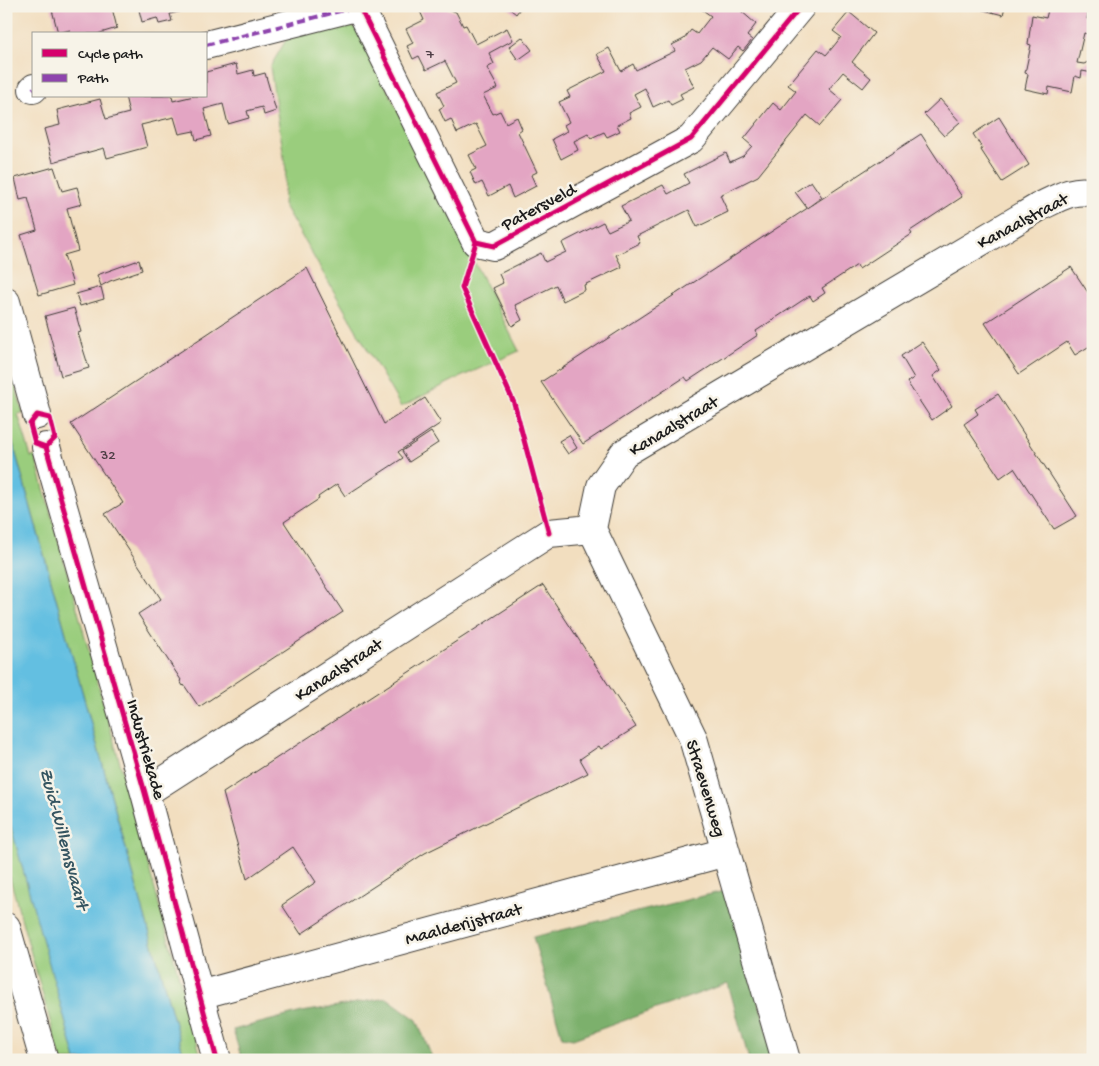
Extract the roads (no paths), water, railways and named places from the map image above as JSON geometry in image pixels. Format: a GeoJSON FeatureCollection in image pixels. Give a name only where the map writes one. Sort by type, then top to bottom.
{"type":"FeatureCollection","features":[{"type":"Feature","properties":{"kind":"street","name":"Patersveld"},"geometry":{"type":"LineString","coordinates":[[359,6],[476,242],[494,246],[692,139],[801,6]]}},
{"type":"Feature","properties":{"kind":"street"},"geometry":{"type":"LineString","coordinates":[[208,44],[359,6]]}},
{"type":"Feature","properties":{"kind":"street","name":"Kanaalstraat"},"geometry":{"type":"LineString","coordinates":[[145,792],[549,534],[592,529],[601,486],[624,453],[1039,207],[1069,193],[1093,193]]}},
{"type":"Feature","properties":{"kind":"street"},"geometry":{"type":"LineString","coordinates":[[6,302],[37,415]]}},
{"type":"Feature","properties":{"kind":"street","name":"Industriekade"},"geometry":{"type":"LineString","coordinates":[[46,447],[145,792],[217,1060]]}},
{"type":"Feature","properties":{"kind":"street","name":"Straevenweg"},"geometry":{"type":"LineString","coordinates":[[592,529],[694,738],[786,1060]]}},
{"type":"Feature","properties":{"kind":"street","name":"Maalderijstraat"},"geometry":{"type":"LineString","coordinates":[[199,995],[726,852]]}},
{"type":"Feature","properties":{"kind":"street"},"geometry":{"type":"LineString","coordinates":[[6,927],[44,1060]]}},
{"type":"Feature","properties":{"kind":"water","name":"Zuid-Willemsvaart"},"geometry":{"type":"Polygon","coordinates":[[[6,419],[185,1060],[76,1060],[6,809],[6,419]]]}}]}
